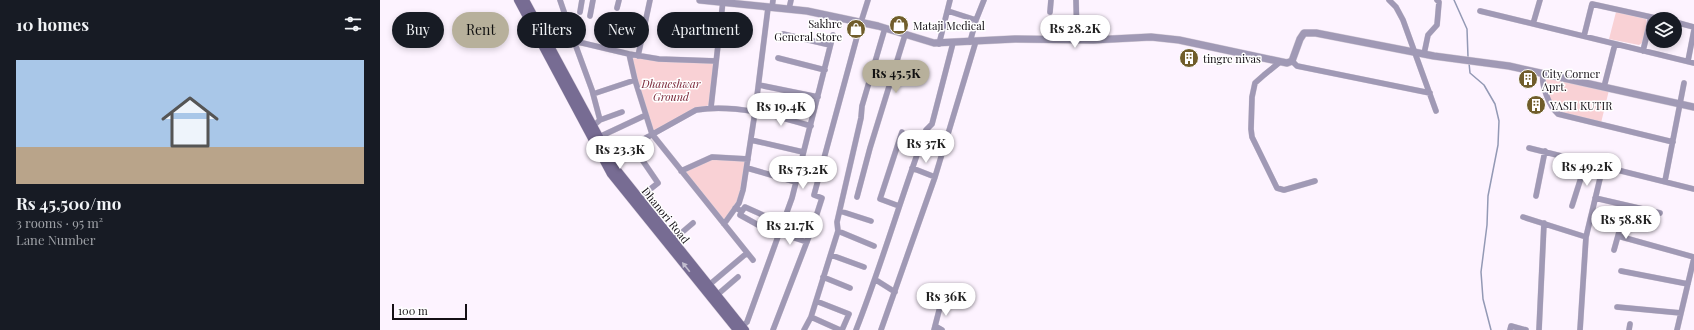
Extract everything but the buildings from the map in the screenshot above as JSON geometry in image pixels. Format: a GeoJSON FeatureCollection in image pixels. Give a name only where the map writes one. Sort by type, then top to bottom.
{"type":"FeatureCollection","features":[{"type":"Feature","properties":{"kind":"main road","name":"Dhanori Road"},"geometry":{"type":"LineString","coordinates":[[518,0],[593,126],[599,137],[607,159],[673,240],[700,280],[709,285],[717,295],[741,329]]}},
{"type":"Feature","properties":{"kind":"main road","name":"Dhanori Road"},"geometry":{"type":"LineString","coordinates":[[525,0],[558,69],[607,159],[618,183],[741,329]]}},
{"type":"Feature","properties":{"kind":"street"},"geometry":{"type":"LineString","coordinates":[[560,0],[564,12]]}},
{"type":"Feature","properties":{"kind":"street"},"geometry":{"type":"LineString","coordinates":[[580,12],[582,0]]}},
{"type":"Feature","properties":{"kind":"street"},"geometry":{"type":"LineString","coordinates":[[590,16],[592,0]]}},
{"type":"Feature","properties":{"kind":"street"},"geometry":{"type":"LineString","coordinates":[[617,8],[619,0]]}},
{"type":"Feature","properties":{"kind":"street"},"geometry":{"type":"LineString","coordinates":[[638,56],[650,0]]}},
{"type":"Feature","properties":{"kind":"street"},"geometry":{"type":"LineString","coordinates":[[700,0],[807,11],[861,22],[885,28],[922,41],[939,44],[1016,39],[1077,40],[1150,36],[1179,40],[1280,62],[1287,63],[1292,61]]}},
{"type":"Feature","properties":{"kind":"street"},"geometry":{"type":"LineString","coordinates":[[724,224],[739,203],[743,190],[770,8],[774,0]]}},
{"type":"Feature","properties":{"kind":"street"},"geometry":{"type":"LineString","coordinates":[[789,10],[791,0]]}},
{"type":"Feature","properties":{"kind":"street"},"geometry":{"type":"LineString","coordinates":[[773,330],[807,242],[822,198],[814,195],[868,0]]}},
{"type":"Feature","properties":{"kind":"street"},"geometry":{"type":"LineString","coordinates":[[939,44],[950,0]]}},
{"type":"Feature","properties":{"kind":"street"},"geometry":{"type":"LineString","coordinates":[[881,330],[935,177],[973,42],[976,20],[984,0]]}},
{"type":"Feature","properties":{"kind":"street"},"geometry":{"type":"LineString","coordinates":[[1050,12],[1051,0]]}},
{"type":"Feature","properties":{"kind":"street"},"geometry":{"type":"LineString","coordinates":[[1076,0],[1077,40]]}},
{"type":"Feature","properties":{"kind":"street"},"geometry":{"type":"LineString","coordinates":[[1389,0],[1396,6],[1403,20],[1436,110]]}},
{"type":"Feature","properties":{"kind":"street"},"geometry":{"type":"LineString","coordinates":[[1424,54],[1428,35],[1437,25],[1439,2],[1437,0]]}},
{"type":"Feature","properties":{"kind":"street"},"geometry":{"type":"LineString","coordinates":[[1534,24],[1540,0]]}},
{"type":"Feature","properties":{"kind":"street"},"geometry":{"type":"LineString","coordinates":[[711,107],[723,2]]}},
{"type":"Feature","properties":{"kind":"street"},"geometry":{"type":"LineString","coordinates":[[1584,36],[1592,4],[1646,16]]}},
{"type":"Feature","properties":{"kind":"street"},"geometry":{"type":"LineString","coordinates":[[948,11],[976,20]]}},
{"type":"Feature","properties":{"kind":"street"},"geometry":{"type":"LineString","coordinates":[[1480,11],[1694,63]]}},
{"type":"Feature","properties":{"kind":"street"},"geometry":{"type":"LineString","coordinates":[[1682,23],[1694,26]]}},
{"type":"Feature","properties":{"kind":"street"},"geometry":{"type":"LineString","coordinates":[[804,330],[811,317],[838,231],[837,222],[860,125],[862,106],[885,28]]}},
{"type":"Feature","properties":{"kind":"street"},"geometry":{"type":"LineString","coordinates":[[1688,61],[1694,30]]}},
{"type":"Feature","properties":{"kind":"street"},"geometry":{"type":"LineString","coordinates":[[1292,61],[1300,39],[1304,33],[1310,32],[1434,56],[1543,73],[1694,107]]}},
{"type":"Feature","properties":{"kind":"street"},"geometry":{"type":"LineString","coordinates":[[783,34],[830,45]]}},
{"type":"Feature","properties":{"kind":"street"},"geometry":{"type":"LineString","coordinates":[[741,329],[747,322],[796,182],[833,35]]}},
{"type":"Feature","properties":{"kind":"street"},"geometry":{"type":"LineString","coordinates":[[857,197],[870,148],[905,35]]}},
{"type":"Feature","properties":{"kind":"street"},"geometry":{"type":"LineString","coordinates":[[1643,51],[1646,38]]}},
{"type":"Feature","properties":{"kind":"street"},"geometry":{"type":"LineString","coordinates":[[586,43],[638,56],[659,59],[716,61]]}},
{"type":"Feature","properties":{"kind":"street"},"geometry":{"type":"LineString","coordinates":[[856,330],[876,280],[899,206],[926,130],[932,124],[953,43]]}},
{"type":"Feature","properties":{"kind":"street"},"geometry":{"type":"LineString","coordinates":[[1604,87],[1614,44]]}},
{"type":"Feature","properties":{"kind":"street"},"geometry":{"type":"LineString","coordinates":[[577,48],[594,94],[600,120]]}},
{"type":"Feature","properties":{"kind":"street"},"geometry":{"type":"LineString","coordinates":[[629,54],[635,80],[652,134],[753,260]]}},
{"type":"Feature","properties":{"kind":"street"},"geometry":{"type":"LineString","coordinates":[[778,58],[825,70]]}},
{"type":"Feature","properties":{"kind":"street"},"geometry":{"type":"LineString","coordinates":[[1292,61],[1297,66],[1430,93]]}},
{"type":"Feature","properties":{"kind":"street"},"geometry":{"type":"LineString","coordinates":[[1280,62],[1255,84],[1252,97],[1251,133],[1278,188],[1284,190],[1315,180]]}},
{"type":"Feature","properties":{"kind":"street"},"geometry":{"type":"LineString","coordinates":[[1543,73],[1543,83],[1553,110],[1558,114],[1673,142]]}},
{"type":"Feature","properties":{"kind":"street"},"geometry":{"type":"LineString","coordinates":[[594,94],[635,80]]}},
{"type":"Feature","properties":{"kind":"street"},"geometry":{"type":"LineString","coordinates":[[1665,181],[1684,83]]}},
{"type":"Feature","properties":{"kind":"street"},"geometry":{"type":"LineString","coordinates":[[759,85],[818,97]]}},
{"type":"Feature","properties":{"kind":"street"},"geometry":{"type":"LineString","coordinates":[[607,159],[696,110],[711,107],[755,112],[811,126]]}},
{"type":"Feature","properties":{"kind":"street"},"geometry":{"type":"LineString","coordinates":[[593,126],[600,120],[622,112]]}},
{"type":"Feature","properties":{"kind":"street"},"geometry":{"type":"LineString","coordinates":[[599,137],[646,115]]}},
{"type":"Feature","properties":{"kind":"street"},"geometry":{"type":"LineString","coordinates":[[899,206],[880,199],[902,132]]}},
{"type":"Feature","properties":{"kind":"street"},"geometry":{"type":"LineString","coordinates":[[751,140],[803,152]]}},
{"type":"Feature","properties":{"kind":"street"},"geometry":{"type":"LineString","coordinates":[[632,145],[658,183],[639,198]]}},
{"type":"Feature","properties":{"kind":"street"},"geometry":{"type":"LineString","coordinates":[[1529,148],[1694,189]]}},
{"type":"Feature","properties":{"kind":"street"},"geometry":{"type":"LineString","coordinates":[[1536,196],[1545,151]]}},
{"type":"Feature","properties":{"kind":"street"},"geometry":{"type":"LineString","coordinates":[[681,171],[712,157],[748,159]]}},
{"type":"Feature","properties":{"kind":"street"},"geometry":{"type":"LineString","coordinates":[[1572,206],[1586,162]]}},
{"type":"Feature","properties":{"kind":"street"},"geometry":{"type":"LineString","coordinates":[[1580,330],[1586,237],[1603,166]]}},
{"type":"Feature","properties":{"kind":"street"},"geometry":{"type":"LineString","coordinates":[[747,168],[796,182]]}},
{"type":"Feature","properties":{"kind":"street"},"geometry":{"type":"LineString","coordinates":[[912,168],[935,177]]}},
{"type":"Feature","properties":{"kind":"street"},"geometry":{"type":"LineString","coordinates":[[1595,198],[1660,214]]}},
{"type":"Feature","properties":{"kind":"street"},"geometry":{"type":"LineString","coordinates":[[736,208],[742,212]]}},
{"type":"Feature","properties":{"kind":"street"},"geometry":{"type":"LineString","coordinates":[[840,211],[871,222]]}},
{"type":"Feature","properties":{"kind":"street"},"geometry":{"type":"LineString","coordinates":[[1523,216],[1586,237]]}},
{"type":"Feature","properties":{"kind":"street"},"geometry":{"type":"LineString","coordinates":[[673,240],[693,223]]}},
{"type":"Feature","properties":{"kind":"street"},"geometry":{"type":"LineString","coordinates":[[1539,330],[1544,223]]}},
{"type":"Feature","properties":{"kind":"street"},"geometry":{"type":"LineString","coordinates":[[1614,250],[1621,225]]}},
{"type":"Feature","properties":{"kind":"street"},"geometry":{"type":"LineString","coordinates":[[838,231],[874,246]]}},
{"type":"Feature","properties":{"kind":"street"},"geometry":{"type":"LineString","coordinates":[[779,233],[807,242]]}},
{"type":"Feature","properties":{"kind":"street"},"geometry":{"type":"LineString","coordinates":[[1618,236],[1694,258],[1677,330]]}},
{"type":"Feature","properties":{"kind":"street"},"geometry":{"type":"LineString","coordinates":[[709,285],[747,253]]}},
{"type":"Feature","properties":{"kind":"street"},"geometry":{"type":"LineString","coordinates":[[831,255],[864,267]]}},
{"type":"Feature","properties":{"kind":"street"},"geometry":{"type":"LineString","coordinates":[[1621,271],[1688,284]]}},
{"type":"Feature","properties":{"kind":"street"},"geometry":{"type":"LineString","coordinates":[[717,295],[738,277]]}},
{"type":"Feature","properties":{"kind":"street"},"geometry":{"type":"LineString","coordinates":[[823,277],[850,288]]}},
{"type":"Feature","properties":{"kind":"street"},"geometry":{"type":"LineString","coordinates":[[876,280],[895,292]]}},
{"type":"Feature","properties":{"kind":"street"},"geometry":{"type":"LineString","coordinates":[[811,317],[841,330],[849,314],[816,301]]}},
{"type":"Feature","properties":{"kind":"street"},"geometry":{"type":"LineString","coordinates":[[941,303],[935,328],[942,330]]}},
{"type":"Feature","properties":{"kind":"street"},"geometry":{"type":"LineString","coordinates":[[1617,307],[1681,313]]}},
{"type":"Feature","properties":{"kind":"street"},"geometry":{"type":"LineString","coordinates":[[1510,330],[1511,326],[1526,330]]}},
{"type":"Feature","properties":{"kind":"green space"},"geometry":{"type":"Polygon","coordinates":[[[1616,12],[1646,19],[1642,43],[1639,45],[1609,39],[1616,12]]]}},
{"type":"Feature","properties":{"kind":"green space","name":"Dhaneshwar Ground"},"geometry":{"type":"Polygon","coordinates":[[[631,58],[714,63],[709,105],[684,114],[653,130],[631,58]]]}},
{"type":"Feature","properties":{"kind":"green space"},"geometry":{"type":"Polygon","coordinates":[[[1543,75],[1609,90],[1601,123],[1558,113],[1547,96],[1543,75]]]}},
{"type":"Feature","properties":{"kind":"green space"},"geometry":{"type":"Polygon","coordinates":[[[711,159],[745,160],[738,202],[724,221],[685,172],[711,159]]]}},
{"type":"Feature","properties":{"kind":"waterway"},"geometry":{"type":"LineString","coordinates":[[1454,0],[1467,29],[1468,57]]}},
{"type":"Feature","properties":{"kind":"waterway"},"geometry":{"type":"LineString","coordinates":[[1469,63],[1470,73],[1484,85],[1495,104],[1499,121],[1498,145],[1488,196],[1487,225],[1481,272],[1483,299],[1491,330]]}},
{"type":"Feature","properties":{"kind":"place","name":"Mataji Medical"},"geometry":{"type":"Point","coordinates":[899,25]}},
{"type":"Feature","properties":{"kind":"place","name":"Sakhre General Store"},"geometry":{"type":"Point","coordinates":[856,29]}},
{"type":"Feature","properties":{"kind":"place","name":"tingre nivas"},"geometry":{"type":"Point","coordinates":[1189,58]}},
{"type":"Feature","properties":{"kind":"place","name":"City Corner Aprt."},"geometry":{"type":"Point","coordinates":[1528,79]}},
{"type":"Feature","properties":{"kind":"place","name":"YASH KUTIR"},"geometry":{"type":"Point","coordinates":[1536,105]}}]}
